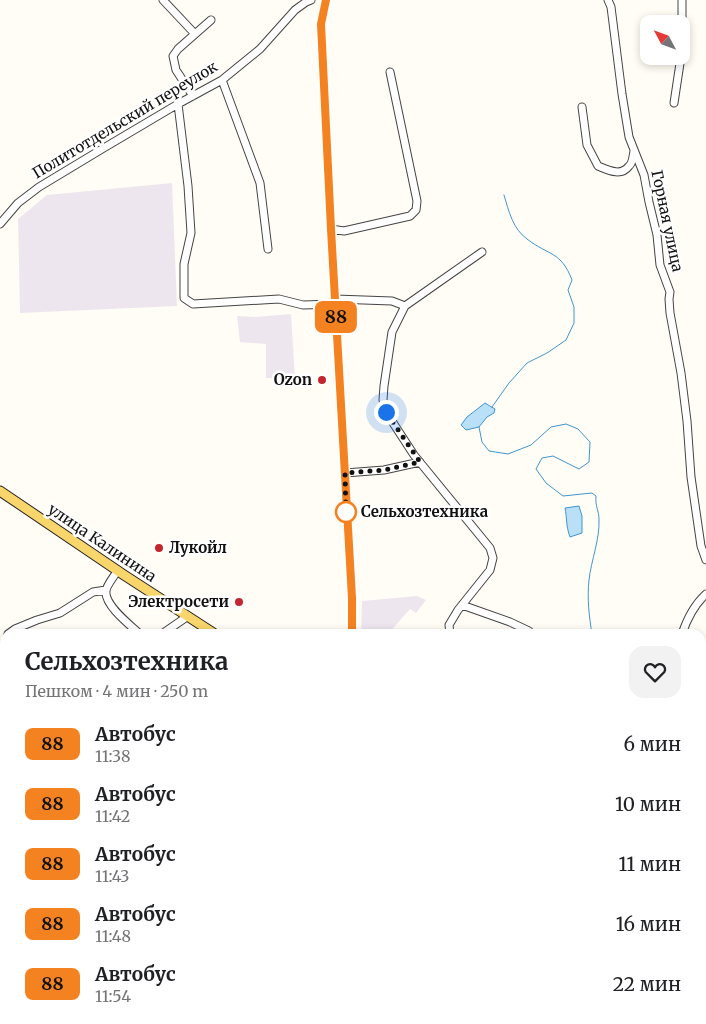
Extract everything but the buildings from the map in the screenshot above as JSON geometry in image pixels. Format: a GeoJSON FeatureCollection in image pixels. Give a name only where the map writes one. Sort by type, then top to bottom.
{"type":"FeatureCollection","features":[{"type":"Feature","properties":{"kind":"main road","name":"улица Калинина"},"geometry":{"type":"LineString","coordinates":[[0,491],[208,629]]}},
{"type":"Feature","properties":{"kind":"street"},"geometry":{"type":"LineString","coordinates":[[163,0],[195,34]]}},
{"type":"Feature","properties":{"kind":"street"},"geometry":{"type":"LineString","coordinates":[[326,0],[321,24],[352,598],[352,629]]}},
{"type":"Feature","properties":{"kind":"street","name":"Горная улица"},"geometry":{"type":"LineString","coordinates":[[608,0],[611,7],[622,94],[630,137],[644,174],[657,235],[660,265],[670,292],[670,313],[681,372],[691,477],[701,546],[706,560]]}},
{"type":"Feature","properties":{"kind":"street"},"geometry":{"type":"LineString","coordinates":[[674,103],[682,50],[682,0]]}},
{"type":"Feature","properties":{"kind":"street","name":"Политотдельский переулок"},"geometry":{"type":"LineString","coordinates":[[0,224],[18,203],[39,187],[222,80],[260,48],[305,1]]}},
{"type":"Feature","properties":{"kind":"street"},"geometry":{"type":"LineString","coordinates":[[193,96],[176,70],[173,56],[178,49],[211,20]]}},
{"type":"Feature","properties":{"kind":"street"},"geometry":{"type":"LineString","coordinates":[[331,229],[344,231],[410,216],[416,210],[417,201],[390,72]]}},
{"type":"Feature","properties":{"kind":"street"},"geometry":{"type":"LineString","coordinates":[[222,80],[260,183],[268,249]]}},
{"type":"Feature","properties":{"kind":"street"},"geometry":{"type":"LineString","coordinates":[[178,104],[188,186],[191,233],[184,264],[184,298],[193,304],[279,299],[303,305],[335,301],[392,301],[405,306]]}},
{"type":"Feature","properties":{"kind":"street"},"geometry":{"type":"LineString","coordinates":[[582,107],[587,145],[598,166],[614,172],[623,171],[630,166],[634,150]]}},
{"type":"Feature","properties":{"kind":"street"},"geometry":{"type":"LineString","coordinates":[[450,629],[450,625],[462,605],[490,570],[493,558],[490,548],[420,462],[386,412],[383,400],[384,386],[392,332],[405,306],[482,252]]}},
{"type":"Feature","properties":{"kind":"street"},"geometry":{"type":"LineString","coordinates":[[345,473],[384,470],[420,462]]}},
{"type":"Feature","properties":{"kind":"street"},"geometry":{"type":"LineString","coordinates":[[118,570],[106,590],[107,600],[113,609],[135,629]]}},
{"type":"Feature","properties":{"kind":"street"},"geometry":{"type":"LineString","coordinates":[[15,629],[60,613],[93,592],[106,590]]}},
{"type":"Feature","properties":{"kind":"street"},"geometry":{"type":"LineString","coordinates":[[684,629],[701,599],[706,594]]}},
{"type":"Feature","properties":{"kind":"street"},"geometry":{"type":"LineString","coordinates":[[462,605],[525,629]]}},
{"type":"Feature","properties":{"kind":"street"},"geometry":{"type":"LineString","coordinates":[[169,629],[188,616]]}},
{"type":"Feature","properties":{"kind":"shaded area"},"geometry":{"type":"Polygon","coordinates":[[[172,183],[177,306],[20,313],[18,219],[47,195],[172,183]]]}},
{"type":"Feature","properties":{"kind":"shaded area"},"geometry":{"type":"Polygon","coordinates":[[[291,314],[295,379],[266,378],[266,344],[240,342],[237,316],[255,317],[291,314]]]}},
{"type":"Feature","properties":{"kind":"shaded area"},"geometry":{"type":"Polygon","coordinates":[[[417,596],[426,600],[416,613],[410,609],[392,629],[361,629],[362,601],[417,596]]]}},
{"type":"Feature","properties":{"kind":"water"},"geometry":{"type":"Polygon","coordinates":[[[485,403],[495,409],[494,413],[487,417],[479,427],[466,430],[461,425],[467,417],[485,403]]]}},
{"type":"Feature","properties":{"kind":"water"},"geometry":{"type":"Polygon","coordinates":[[[579,506],[582,516],[582,533],[570,537],[565,508],[579,506]]]}},
{"type":"Feature","properties":{"kind":"waterway"},"geometry":{"type":"LineString","coordinates":[[492,407],[509,383],[527,363],[547,353],[566,340],[574,323],[574,307],[568,290],[572,280],[568,271],[554,255],[522,235],[512,220],[504,195]]}},
{"type":"Feature","properties":{"kind":"waterway"},"geometry":{"type":"LineString","coordinates":[[479,427],[482,442],[489,451],[508,454],[531,445],[551,427],[566,424],[578,429],[590,442],[589,462],[579,469],[553,456],[542,458],[536,469],[546,483],[563,496],[592,493],[596,496],[599,527],[588,594],[591,629]]}},
{"type":"Feature","properties":{"kind":"bus line","name":"88"},"geometry":{"type":"LineString","coordinates":[[326,0],[321,24],[346,516],[352,598],[352,629]]}},
{"type":"Feature","properties":{"kind":"place","name":"Ozon"},"geometry":{"type":"Point","coordinates":[322,380]}},
{"type":"Feature","properties":{"kind":"place","name":"Сельхозтехника"},"geometry":{"type":"Point","coordinates":[346,512]}},
{"type":"Feature","properties":{"kind":"place","name":"Лукойл"},"geometry":{"type":"Point","coordinates":[159,548]}},
{"type":"Feature","properties":{"kind":"place","name":"Электросети"},"geometry":{"type":"Point","coordinates":[239,602]}},
{"type":"Feature","properties":{"kind":"route"},"geometry":{"type":"LineString","coordinates":[[346,512],[346,516],[345,473],[384,470],[420,462],[386,412]]}}]}
